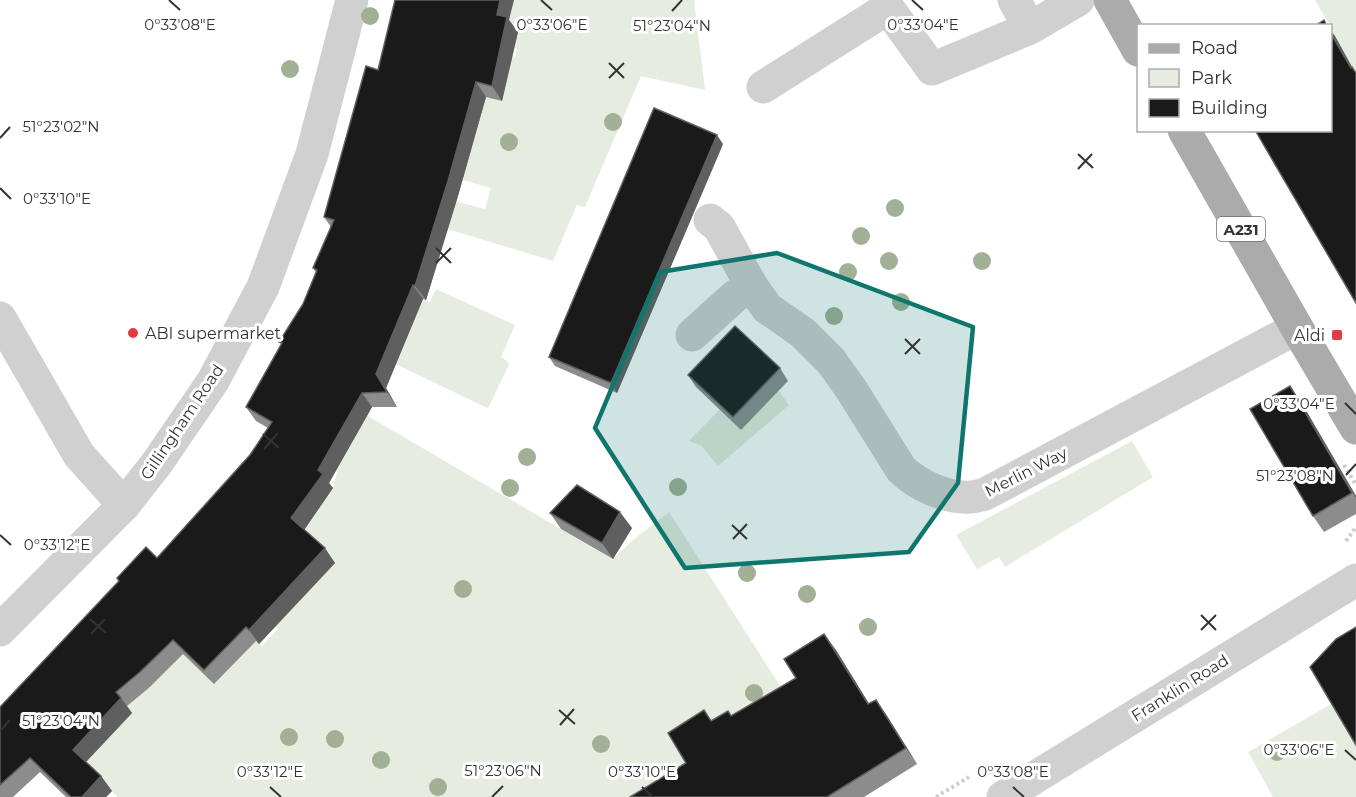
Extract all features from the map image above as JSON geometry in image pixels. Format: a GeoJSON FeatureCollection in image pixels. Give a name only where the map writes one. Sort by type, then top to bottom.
{"type":"FeatureCollection","features":[{"type":"Feature","properties":{"kind":"main road"},"geometry":{"type":"LineString","coordinates":[[1110,0],[1137,48]]}},
{"type":"Feature","properties":{"kind":"main road","name":"A231"},"geometry":{"type":"LineString","coordinates":[[1186,132],[1356,428]]}},
{"type":"Feature","properties":{"kind":"street","name":"Gillingham Road"},"geometry":{"type":"LineString","coordinates":[[0,630],[124,505],[157,463],[213,381],[263,287],[312,154],[352,0]]}},
{"type":"Feature","properties":{"kind":"street"},"geometry":{"type":"LineString","coordinates":[[763,87],[888,8],[932,69],[1022,14],[1078,0]]}},
{"type":"Feature","properties":{"kind":"street","name":"Merlin Way"},"geometry":{"type":"LineString","coordinates":[[710,220],[719,227],[751,285],[767,308],[803,333],[831,361],[901,469],[909,477],[930,489],[958,497],[985,494],[1297,328]]}},
{"type":"Feature","properties":{"kind":"street"},"geometry":{"type":"LineString","coordinates":[[692,335],[734,297],[751,285]]}},
{"type":"Feature","properties":{"kind":"street"},"geometry":{"type":"LineString","coordinates":[[2,321],[79,454],[124,505]]}},
{"type":"Feature","properties":{"kind":"street","name":"Franklin Road"},"geometry":{"type":"LineString","coordinates":[[1003,797],[1356,580]]}},
{"type":"Feature","properties":{"kind":"highlighted area"},"geometry":{"type":"Polygon","coordinates":[[[777,253],[973,327],[958,483],[909,552],[685,568],[595,428],[660,272],[777,253]]]}},
{"type":"Feature","properties":{"kind":"green space"},"geometry":{"type":"Polygon","coordinates":[[[512,0],[694,0],[705,90],[641,76],[585,207],[577,205],[553,261],[408,217],[454,201],[485,209],[491,188],[425,169],[479,121],[499,54],[515,58],[518,32],[498,27],[512,0]]]}},
{"type":"Feature","properties":{"kind":"green space"},"geometry":{"type":"Polygon","coordinates":[[[1315,0],[1356,0],[1356,87],[1332,35],[1332,24],[1329,24],[1315,0]]]}},
{"type":"Feature","properties":{"kind":"green space"},"geometry":{"type":"Polygon","coordinates":[[[436,289],[515,325],[501,357],[509,365],[488,408],[379,356],[415,296],[430,302],[436,289]]]}},
{"type":"Feature","properties":{"kind":"green space"},"geometry":{"type":"Polygon","coordinates":[[[779,391],[789,405],[718,466],[702,446],[689,441],[720,409],[779,391]]]}},
{"type":"Feature","properties":{"kind":"green space"},"geometry":{"type":"Polygon","coordinates":[[[361,412],[612,559],[669,512],[791,703],[722,737],[708,714],[683,728],[709,797],[118,797],[77,759],[109,736],[132,713],[126,707],[130,703],[132,674],[148,689],[172,665],[156,649],[232,620],[262,646],[278,629],[267,619],[286,519],[333,488],[338,468],[354,439],[361,412]]]}},
{"type":"Feature","properties":{"kind":"green space"},"geometry":{"type":"Polygon","coordinates":[[[1132,441],[1153,477],[1005,567],[999,557],[977,569],[956,535],[1132,441]]]}},
{"type":"Feature","properties":{"kind":"green space"},"geometry":{"type":"Polygon","coordinates":[[[1333,703],[1356,739],[1356,797],[1273,797],[1248,752],[1333,703]]]}},
{"type":"Feature","properties":{"kind":"building"},"geometry":{"type":"Polygon","coordinates":[[[395,0],[500,0],[497,15],[507,17],[492,86],[476,82],[415,286],[413,285],[376,374],[387,392],[362,393],[318,470],[323,474],[291,518],[325,548],[249,630],[246,627],[204,670],[173,640],[116,692],[121,698],[73,750],[101,776],[82,797],[71,797],[30,758],[0,785],[0,707],[119,581],[117,578],[146,547],[157,558],[250,455],[272,422],[246,407],[282,343],[279,342],[303,304],[317,270],[313,268],[334,220],[324,217],[366,66],[378,70],[395,0]]]}},
{"type":"Feature","properties":{"kind":"building"},"geometry":{"type":"Polygon","coordinates":[[[1332,35],[1356,73],[1356,303],[1256,132],[1332,132],[1332,35]]]}},
{"type":"Feature","properties":{"kind":"building"},"geometry":{"type":"Polygon","coordinates":[[[654,108],[717,135],[611,383],[549,357],[654,108]]]}},
{"type":"Feature","properties":{"kind":"building"},"geometry":{"type":"Polygon","coordinates":[[[735,326],[780,368],[733,417],[688,375],[735,326]]]}},
{"type":"Feature","properties":{"kind":"building"},"geometry":{"type":"Polygon","coordinates":[[[1290,386],[1352,493],[1313,516],[1250,409],[1290,386]]]}},
{"type":"Feature","properties":{"kind":"building"},"geometry":{"type":"Polygon","coordinates":[[[577,485],[620,512],[602,543],[550,513],[577,485]]]}},
{"type":"Feature","properties":{"kind":"building"},"geometry":{"type":"Polygon","coordinates":[[[1356,627],[1356,745],[1310,667],[1336,639],[1356,627]]]}},
{"type":"Feature","properties":{"kind":"building"},"geometry":{"type":"Polygon","coordinates":[[[824,634],[868,704],[876,700],[906,748],[827,797],[630,797],[686,763],[668,733],[704,710],[711,721],[728,711],[731,716],[796,678],[784,659],[824,634]]]}},
{"type":"Feature","properties":{"kind":"place","name":"ABI supermarket"},"geometry":{"type":"Point","coordinates":[133,333]}},
{"type":"Feature","properties":{"kind":"place","name":"Aldi"},"geometry":{"type":"Point","coordinates":[1337,335]}}]}
